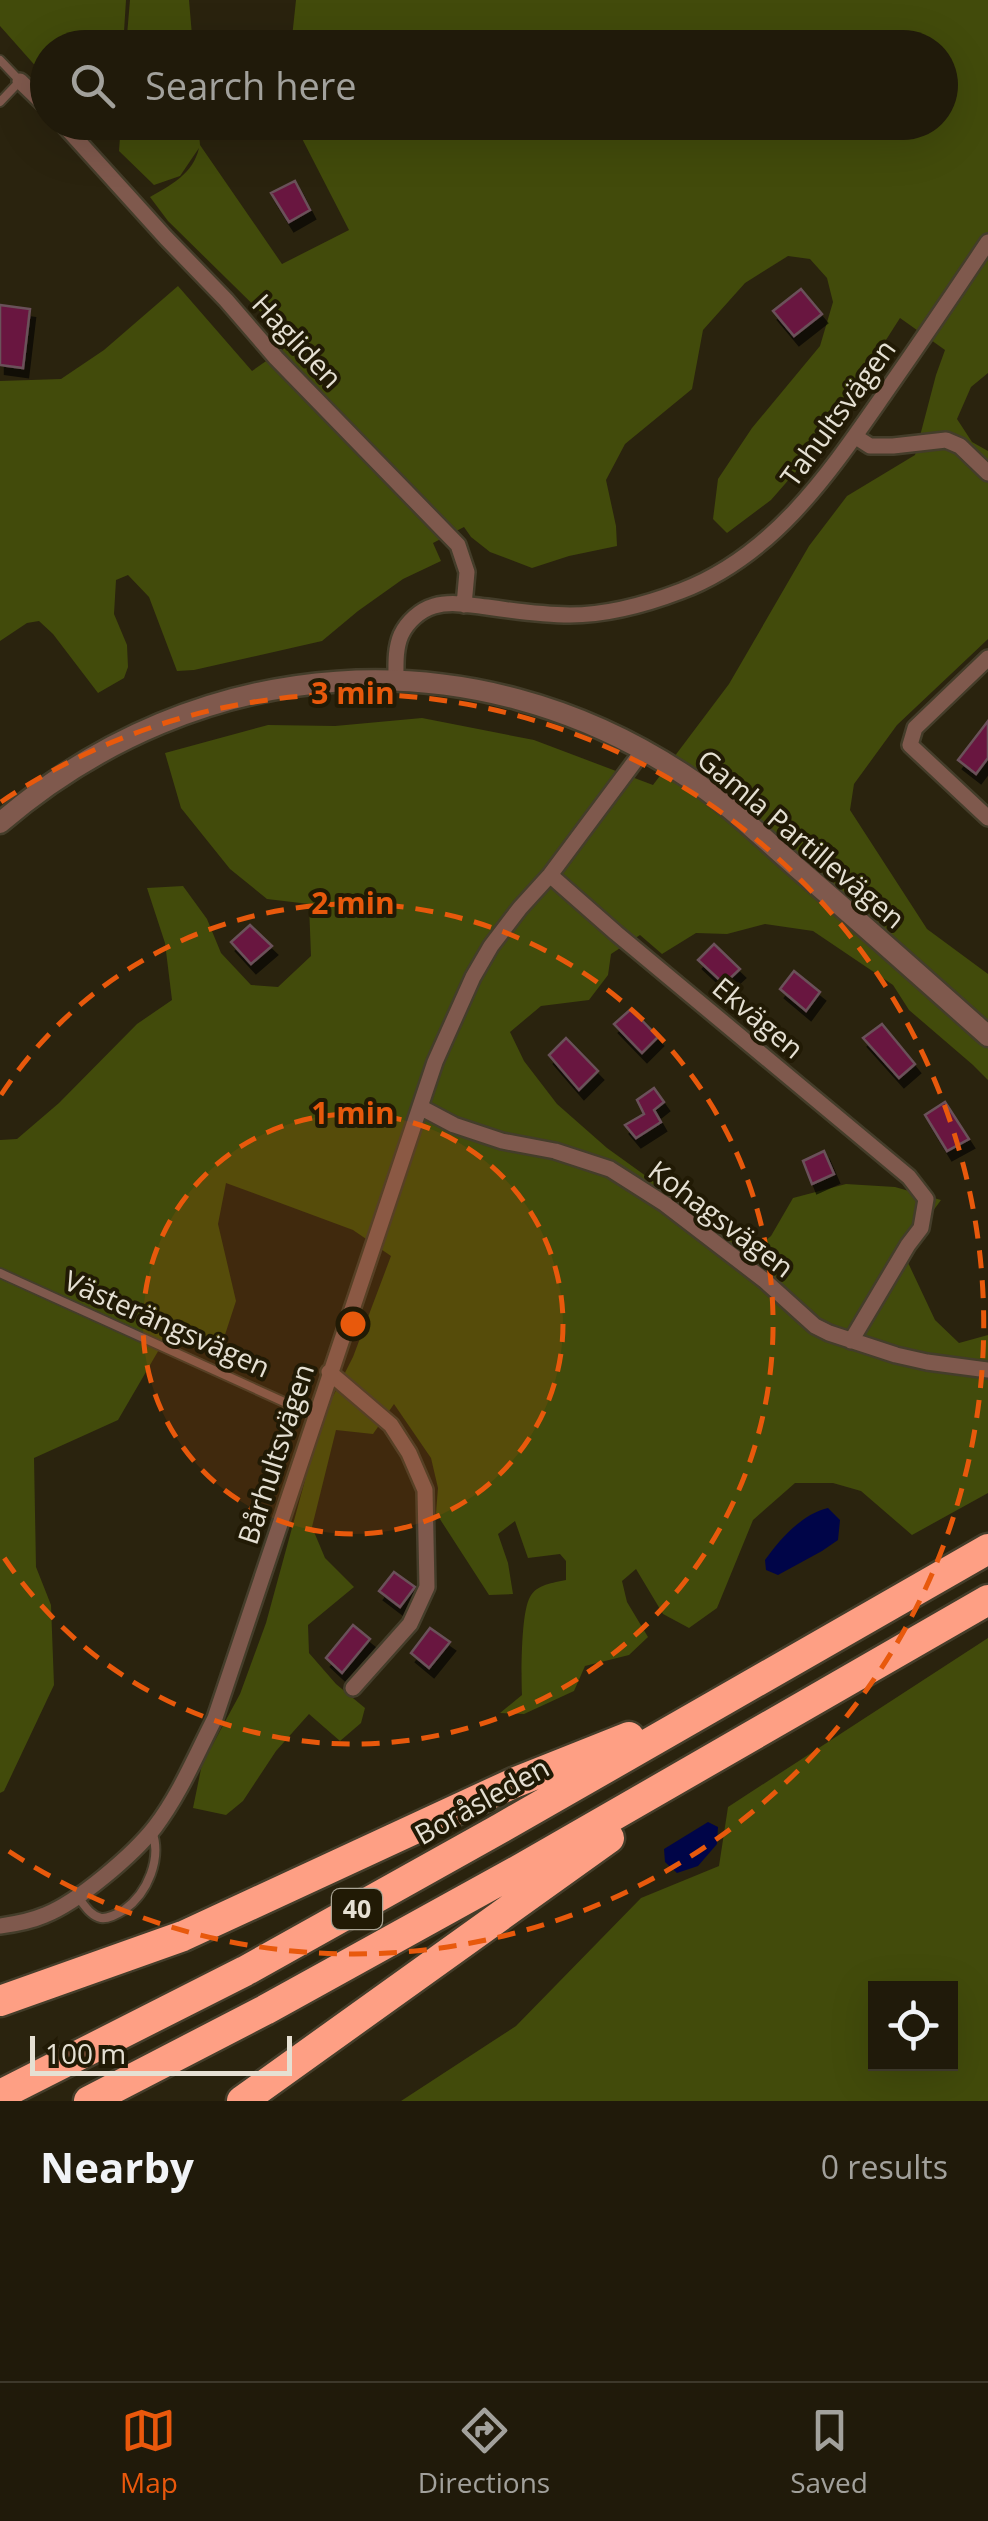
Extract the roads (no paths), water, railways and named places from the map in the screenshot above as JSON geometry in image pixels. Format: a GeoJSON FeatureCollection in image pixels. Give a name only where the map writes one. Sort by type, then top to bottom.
{"type":"FeatureCollection","features":[{"type":"Feature","properties":{"kind":"highway","name":"Boråsleden"},"geometry":{"type":"LineString","coordinates":[[0,2095],[244,1972],[988,1550]]}},
{"type":"Feature","properties":{"kind":"highway","name":"40"},"geometry":{"type":"LineString","coordinates":[[88,2101],[265,2010],[524,1867],[988,1600]]}},
{"type":"Feature","properties":{"kind":"highway"},"geometry":{"type":"LineString","coordinates":[[0,2001],[183,1936],[516,1782],[729,1698]]}},
{"type":"Feature","properties":{"kind":"highway"},"geometry":{"type":"LineString","coordinates":[[242,2101],[748,1739]]}},
{"type":"Feature","properties":{"kind":"street"},"geometry":{"type":"LineString","coordinates":[[20,80],[30,90]]}},
{"type":"Feature","properties":{"kind":"street","name":"Hagliden"},"geometry":{"type":"LineString","coordinates":[[77,140],[276,358],[458,545],[467,572],[464,605]]}},
{"type":"Feature","properties":{"kind":"street","name":"Tahultsvägen"},"geometry":{"type":"LineString","coordinates":[[396,680],[402,632],[410,621],[432,606],[464,605],[573,616],[645,603],[716,574],[768,537],[808,499],[856,437],[988,242]]}},
{"type":"Feature","properties":{"kind":"street"},"geometry":{"type":"LineString","coordinates":[[856,437],[870,446],[946,440],[960,446],[988,474]]}},
{"type":"Feature","properties":{"kind":"street"},"geometry":{"type":"LineString","coordinates":[[988,658],[915,728],[910,745],[988,818]]}},
{"type":"Feature","properties":{"kind":"street","name":"Gamla Partillevägen"},"geometry":{"type":"LineString","coordinates":[[0,823],[54,780],[102,750],[194,709],[246,695],[337,681],[396,680],[457,686],[522,700],[584,721],[692,779],[988,1036]]}},
{"type":"Feature","properties":{"kind":"street"},"geometry":{"type":"LineString","coordinates":[[550,875],[644,750]]}},
{"type":"Feature","properties":{"kind":"street","name":"Bårhultsvägen"},"geometry":{"type":"LineString","coordinates":[[0,1926],[47,1915],[78,1896],[114,1868],[152,1830],[174,1798],[215,1718],[435,1062],[492,946],[550,875]]}},
{"type":"Feature","properties":{"kind":"street","name":"Ekvägen"},"geometry":{"type":"LineString","coordinates":[[550,875],[909,1177],[926,1199],[921,1228],[851,1341]]}},
{"type":"Feature","properties":{"kind":"street","name":"Kohagsvägen"},"geometry":{"type":"LineString","coordinates":[[420,1107],[454,1125],[502,1142],[554,1151],[610,1169],[665,1204],[764,1280],[815,1326],[851,1341],[927,1362],[988,1370]]}},
{"type":"Feature","properties":{"kind":"street"},"geometry":{"type":"LineString","coordinates":[[330,1372],[391,1425],[425,1490],[427,1588],[410,1624],[353,1688]]}},
{"type":"Feature","properties":{"kind":"lane"},"geometry":{"type":"LineString","coordinates":[[0,60],[20,80],[0,102]]}},
{"type":"Feature","properties":{"kind":"lane","name":"Västerängsvägen"},"geometry":{"type":"LineString","coordinates":[[0,1273],[315,1416]]}},
{"type":"Feature","properties":{"kind":"lane"},"geometry":{"type":"LineString","coordinates":[[78,1896],[90,1912],[102,1918],[135,1902],[151,1876],[157,1844],[152,1830]]}}]}
